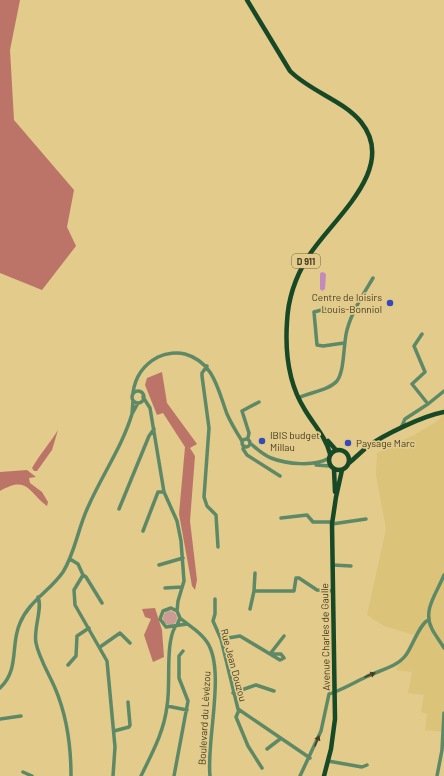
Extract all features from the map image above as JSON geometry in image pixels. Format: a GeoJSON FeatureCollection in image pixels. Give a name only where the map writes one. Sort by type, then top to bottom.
{"type":"FeatureCollection","features":[{"type":"Feature","properties":{"kind":"main road","name":"D 911"},"geometry":{"type":"LineString","coordinates":[[247,0],[290,71],[299,80],[356,116],[366,131],[372,149],[372,162],[367,178],[359,191],[312,250],[294,286],[287,318],[288,360],[292,380],[299,397],[325,440],[330,456]]}},
{"type":"Feature","properties":{"kind":"main road","name":"D 911"},"geometry":{"type":"LineString","coordinates":[[299,397],[331,445],[336,450]]}},
{"type":"Feature","properties":{"kind":"main road"},"geometry":{"type":"LineString","coordinates":[[336,497],[330,456],[336,450],[343,451],[348,455],[355,455],[401,428],[444,412]]}},
{"type":"Feature","properties":{"kind":"main road"},"geometry":{"type":"LineString","coordinates":[[336,497],[342,470],[362,451]]}},
{"type":"Feature","properties":{"kind":"main road"},"geometry":{"type":"LineString","coordinates":[[348,455],[349,463]]}},
{"type":"Feature","properties":{"kind":"main road"},"geometry":{"type":"LineString","coordinates":[[332,468],[342,470]]}},
{"type":"Feature","properties":{"kind":"main road","name":"Avenue Charles de Gaulle"},"geometry":{"type":"LineString","coordinates":[[324,776],[334,728],[335,692],[332,523],[336,497]]}},
{"type":"Feature","properties":{"kind":"street"},"geometry":{"type":"LineString","coordinates":[[299,397],[328,387],[336,381],[340,374],[344,343],[351,316],[373,278]]}},
{"type":"Feature","properties":{"kind":"street"},"geometry":{"type":"LineString","coordinates":[[325,309],[314,312],[317,345],[323,346],[344,343]]}},
{"type":"Feature","properties":{"kind":"street"},"geometry":{"type":"LineString","coordinates":[[414,346],[422,334]]}},
{"type":"Feature","properties":{"kind":"street"},"geometry":{"type":"LineString","coordinates":[[410,342],[414,346],[425,372],[412,384],[428,404]]}},
{"type":"Feature","properties":{"kind":"street"},"geometry":{"type":"LineString","coordinates":[[0,688],[6,681],[13,668],[19,623],[24,613],[38,597],[58,579],[70,559],[88,507],[122,442],[132,414],[133,393],[136,380],[146,365],[154,359],[168,354],[184,354],[193,356],[207,366],[216,381],[228,416],[239,434],[257,450],[276,459],[305,462],[319,463],[330,456]]}},
{"type":"Feature","properties":{"kind":"street"},"geometry":{"type":"LineString","coordinates":[[207,366],[202,372],[209,428],[204,497],[207,506],[216,515],[218,546]]}},
{"type":"Feature","properties":{"kind":"street"},"geometry":{"type":"LineString","coordinates":[[136,380],[136,387],[148,404],[154,429],[164,492],[180,530],[184,572],[177,611],[180,618],[170,635]]}},
{"type":"Feature","properties":{"kind":"street"},"geometry":{"type":"LineString","coordinates":[[401,428],[405,419],[428,404],[444,391]]}},
{"type":"Feature","properties":{"kind":"street"},"geometry":{"type":"LineString","coordinates":[[133,393],[140,392]]}},
{"type":"Feature","properties":{"kind":"street"},"geometry":{"type":"LineString","coordinates":[[132,414],[143,397]]}},
{"type":"Feature","properties":{"kind":"street"},"geometry":{"type":"LineString","coordinates":[[133,401],[148,404]]}},
{"type":"Feature","properties":{"kind":"street"},"geometry":{"type":"LineString","coordinates":[[259,402],[242,411],[249,433],[245,439],[242,449],[247,455],[280,476]]}},
{"type":"Feature","properties":{"kind":"street"},"geometry":{"type":"LineString","coordinates":[[119,509],[149,436],[154,429]]}},
{"type":"Feature","properties":{"kind":"street"},"geometry":{"type":"LineString","coordinates":[[244,446],[250,445]]}},
{"type":"Feature","properties":{"kind":"street"},"geometry":{"type":"LineString","coordinates":[[305,462],[332,468]]}},
{"type":"Feature","properties":{"kind":"street"},"geometry":{"type":"LineString","coordinates":[[143,530],[158,492],[164,492]]}},
{"type":"Feature","properties":{"kind":"street"},"geometry":{"type":"LineString","coordinates":[[281,518],[307,515],[313,522],[332,523],[366,519]]}},
{"type":"Feature","properties":{"kind":"street"},"geometry":{"type":"LineString","coordinates":[[158,565],[183,558]]}},
{"type":"Feature","properties":{"kind":"street"},"geometry":{"type":"LineString","coordinates":[[70,559],[78,564],[102,602]]}},
{"type":"Feature","properties":{"kind":"street"},"geometry":{"type":"LineString","coordinates":[[333,566],[351,566]]}},
{"type":"Feature","properties":{"kind":"street"},"geometry":{"type":"LineString","coordinates":[[250,609],[254,591],[255,573]]}},
{"type":"Feature","properties":{"kind":"street"},"geometry":{"type":"LineString","coordinates":[[83,574],[74,590],[75,605],[100,646],[107,661],[115,748],[113,776]]}},
{"type":"Feature","properties":{"kind":"street"},"geometry":{"type":"LineString","coordinates":[[444,575],[430,606],[429,620],[431,628],[444,648]]}},
{"type":"Feature","properties":{"kind":"street"},"geometry":{"type":"LineString","coordinates":[[254,591],[294,591],[296,578],[299,578],[316,590],[333,591]]}},
{"type":"Feature","properties":{"kind":"street"},"geometry":{"type":"LineString","coordinates":[[165,588],[182,587]]}},
{"type":"Feature","properties":{"kind":"street"},"geometry":{"type":"LineString","coordinates":[[38,597],[40,604],[36,624],[35,642],[63,710],[67,726],[71,776]]}},
{"type":"Feature","properties":{"kind":"street","name":"Rue Jean Douzou"},"geometry":{"type":"LineString","coordinates":[[215,599],[215,614],[213,621],[226,659],[233,693],[239,710],[310,758]]}},
{"type":"Feature","properties":{"kind":"street"},"geometry":{"type":"LineString","coordinates":[[141,776],[157,745],[167,706],[170,635],[166,627],[161,622],[160,616],[165,610],[171,608],[178,601]]}},
{"type":"Feature","properties":{"kind":"street"},"geometry":{"type":"LineString","coordinates":[[171,608],[177,611]]}},
{"type":"Feature","properties":{"kind":"street","name":"Boulevard du Lévézou"},"geometry":{"type":"LineString","coordinates":[[180,618],[196,630],[207,642],[215,664],[210,776]]}},
{"type":"Feature","properties":{"kind":"street"},"geometry":{"type":"LineString","coordinates":[[300,776],[310,758],[320,732],[330,694],[400,661],[406,655],[423,623],[429,620]]}},
{"type":"Feature","properties":{"kind":"street"},"geometry":{"type":"LineString","coordinates":[[166,627],[187,624]]}},
{"type":"Feature","properties":{"kind":"street"},"geometry":{"type":"LineString","coordinates":[[68,665],[76,656],[77,636],[88,628]]}},
{"type":"Feature","properties":{"kind":"street"},"geometry":{"type":"LineString","coordinates":[[100,646],[120,633],[130,643]]}},
{"type":"Feature","properties":{"kind":"street"},"geometry":{"type":"LineString","coordinates":[[226,659],[226,639],[236,636],[243,637],[270,654],[284,636]]}},
{"type":"Feature","properties":{"kind":"street"},"geometry":{"type":"LineString","coordinates":[[174,776],[187,710],[187,695],[178,674],[179,656],[183,651]]}},
{"type":"Feature","properties":{"kind":"street"},"geometry":{"type":"LineString","coordinates":[[233,693],[256,685],[274,691]]}},
{"type":"Feature","properties":{"kind":"street"},"geometry":{"type":"LineString","coordinates":[[114,731],[129,727],[130,725],[128,702]]}},
{"type":"Feature","properties":{"kind":"street"},"geometry":{"type":"LineString","coordinates":[[167,706],[187,710]]}},
{"type":"Feature","properties":{"kind":"street","name":"Rue Jean Douzou"},"geometry":{"type":"LineString","coordinates":[[239,710],[236,717],[248,746],[262,768]]}},
{"type":"Feature","properties":{"kind":"street"},"geometry":{"type":"LineString","coordinates":[[436,776],[443,745],[444,713]]}},
{"type":"Feature","properties":{"kind":"street"},"geometry":{"type":"LineString","coordinates":[[0,719],[21,716]]}},
{"type":"Feature","properties":{"kind":"street"},"geometry":{"type":"LineString","coordinates":[[268,749],[280,739]]}},
{"type":"Feature","properties":{"kind":"street"},"geometry":{"type":"LineString","coordinates":[[328,761],[362,766],[368,765]]}},
{"type":"Feature","properties":{"kind":"street"},"geometry":{"type":"LineString","coordinates":[[439,763],[444,765]]}},
{"type":"Feature","properties":{"kind":"street"},"geometry":{"type":"LineString","coordinates":[[23,772],[32,776]]}},
{"type":"Feature","properties":{"kind":"shaded area"},"geometry":{"type":"Polygon","coordinates":[[[0,0],[20,0],[10,50],[14,120],[74,190],[67,227],[76,246],[42,290],[0,273],[0,0]]]}},
{"type":"Feature","properties":{"kind":"shaded area"},"geometry":{"type":"Polygon","coordinates":[[[323,272],[326,274],[325,289],[322,291],[320,289],[320,273],[323,272]]]}},
{"type":"Feature","properties":{"kind":"shaded area"},"geometry":{"type":"Polygon","coordinates":[[[162,372],[167,403],[197,444],[190,448],[195,456],[190,521],[197,580],[195,590],[192,586],[179,514],[185,447],[163,413],[157,415],[145,385],[147,378],[162,372]]]}},
{"type":"Feature","properties":{"kind":"shaded area"},"geometry":{"type":"Polygon","coordinates":[[[444,410],[444,732],[425,730],[427,714],[421,712],[424,695],[408,693],[412,672],[396,670],[414,635],[384,626],[367,615],[386,529],[376,475],[377,453],[418,433],[439,420],[444,410]]]}},
{"type":"Feature","properties":{"kind":"shaded area"},"geometry":{"type":"Polygon","coordinates":[[[58,430],[52,450],[37,471],[34,471],[32,468],[58,430]]]}},
{"type":"Feature","properties":{"kind":"shaded area"},"geometry":{"type":"Polygon","coordinates":[[[27,470],[36,477],[29,478],[30,483],[42,492],[48,502],[47,506],[27,487],[22,485],[9,486],[0,491],[0,472],[27,470]]]}},
{"type":"Feature","properties":{"kind":"shaded area"},"geometry":{"type":"Polygon","coordinates":[[[155,608],[162,630],[164,657],[153,662],[144,635],[151,619],[145,617],[142,609],[155,608]]]}},
{"type":"Feature","properties":{"kind":"shaded area"},"geometry":{"type":"Polygon","coordinates":[[[167,611],[173,611],[177,615],[177,621],[173,625],[167,625],[163,621],[163,615],[167,611]]]}},
{"type":"Feature","properties":{"kind":"place","name":"Centre de loisirs Louis-Bonniol"},"geometry":{"type":"Point","coordinates":[390,303]}},
{"type":"Feature","properties":{"kind":"place","name":"IBIS budget Millau"},"geometry":{"type":"Point","coordinates":[262,441]}},
{"type":"Feature","properties":{"kind":"place","name":"Paysage Marc"},"geometry":{"type":"Point","coordinates":[348,443]}}]}
